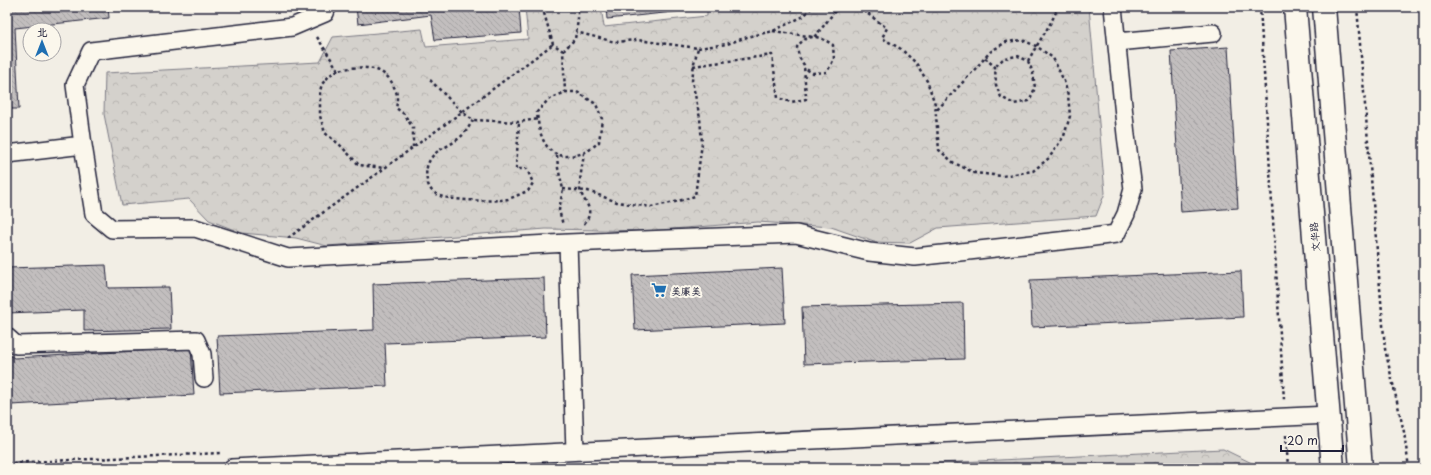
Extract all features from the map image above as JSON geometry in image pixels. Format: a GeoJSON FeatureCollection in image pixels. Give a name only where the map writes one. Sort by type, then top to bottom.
{"type":"FeatureCollection","features":[{"type":"Feature","properties":{"kind":"street"},"geometry":{"type":"LineString","coordinates":[[327,7],[325,13],[292,27],[91,51],[76,85],[83,145],[94,214],[112,229],[195,228],[288,258],[568,243],[796,234],[869,252],[915,257],[1116,234],[1126,214],[1133,189],[1113,7]]}},
{"type":"Feature","properties":{"kind":"street","name":"文华路"},"geometry":{"type":"LineString","coordinates":[[1295,7],[1333,468]]}},
{"type":"Feature","properties":{"kind":"street"},"geometry":{"type":"LineString","coordinates":[[1324,7],[1360,468]]}},
{"type":"Feature","properties":{"kind":"street"},"geometry":{"type":"LineString","coordinates":[[1117,42],[1214,34]]}},
{"type":"Feature","properties":{"kind":"street"},"geometry":{"type":"LineString","coordinates":[[7,154],[83,145]]}},
{"type":"Feature","properties":{"kind":"street"},"geometry":{"type":"LineString","coordinates":[[568,243],[575,451]]}},
{"type":"Feature","properties":{"kind":"street"},"geometry":{"type":"LineString","coordinates":[[7,337],[16,345],[196,340],[202,354],[204,378]]}},
{"type":"Feature","properties":{"kind":"street"},"geometry":{"type":"LineString","coordinates":[[232,468],[1329,416]]}},
{"type":"Feature","properties":{"kind":"path"},"geometry":{"type":"LineString","coordinates":[[545,7],[544,13],[553,44],[563,51]]}},
{"type":"Feature","properties":{"kind":"path"},"geometry":{"type":"LineString","coordinates":[[566,92],[563,51],[575,39],[578,20],[578,7]]}},
{"type":"Feature","properties":{"kind":"path"},"geometry":{"type":"LineString","coordinates":[[576,32],[615,42],[637,40],[698,48],[727,44],[747,37],[773,31],[804,16],[812,7]]}},
{"type":"Feature","properties":{"kind":"path"},"geometry":{"type":"LineString","coordinates":[[693,66],[772,55],[778,98],[791,102],[806,99],[804,65],[799,57],[797,48],[802,41],[814,36],[822,28],[838,7]]}},
{"type":"Feature","properties":{"kind":"path"},"geometry":{"type":"LineString","coordinates":[[860,7],[887,28],[882,38],[901,49],[916,63],[927,81],[936,111],[939,150],[954,163],[975,172],[1002,176],[1033,171],[1049,158],[1064,136],[1070,116],[1068,95],[1064,81],[1053,58],[1036,46],[1022,40],[1006,42],[990,52],[936,111]]}},
{"type":"Feature","properties":{"kind":"path"},"geometry":{"type":"LineString","coordinates":[[868,14],[874,7]]}},
{"type":"Feature","properties":{"kind":"path"},"geometry":{"type":"LineString","coordinates":[[1028,62],[1036,46],[1048,30],[1057,10],[1056,7]]}},
{"type":"Feature","properties":{"kind":"path"},"geometry":{"type":"LineString","coordinates":[[1260,7],[1288,468]]}},
{"type":"Feature","properties":{"kind":"path"},"geometry":{"type":"LineString","coordinates":[[1357,7],[1385,349],[1404,432],[1409,468]]}},
{"type":"Feature","properties":{"kind":"path"},"geometry":{"type":"LineString","coordinates":[[308,21],[338,70]]}},
{"type":"Feature","properties":{"kind":"path"},"geometry":{"type":"LineString","coordinates":[[773,31],[824,38],[833,45],[834,59],[827,72],[813,73],[804,68]]}},
{"type":"Feature","properties":{"kind":"path"},"geometry":{"type":"LineString","coordinates":[[269,252],[553,44]]}},
{"type":"Feature","properties":{"kind":"path"},"geometry":{"type":"LineString","coordinates":[[563,189],[580,189],[617,202],[651,207],[695,196],[702,144],[700,118],[692,81],[693,66],[698,48]]}},
{"type":"Feature","properties":{"kind":"path"},"geometry":{"type":"LineString","coordinates":[[985,58],[995,67],[996,85],[1001,97],[1014,104],[1029,101],[1035,88],[1033,73],[1028,62],[1018,56],[1004,58],[995,67]]}},
{"type":"Feature","properties":{"kind":"path"},"geometry":{"type":"LineString","coordinates":[[384,168],[359,165],[340,144],[325,133],[320,116],[320,90],[322,84],[330,75],[338,70],[355,67],[370,68],[384,73],[392,82],[397,94],[396,108],[404,114],[413,128],[413,148]]}},
{"type":"Feature","properties":{"kind":"path"},"geometry":{"type":"LineString","coordinates":[[430,80],[462,112],[473,120],[519,122],[538,119]]}},
{"type":"Feature","properties":{"kind":"path"},"geometry":{"type":"LineString","coordinates":[[566,92],[577,92],[596,104],[602,119],[599,142],[584,153],[569,156],[557,155],[544,144],[539,129],[537,112],[548,100],[566,92]]}},
{"type":"Feature","properties":{"kind":"path"},"geometry":{"type":"LineString","coordinates":[[473,120],[468,129],[458,140],[434,153],[427,167],[427,184],[436,194],[452,198],[485,201],[508,198],[528,191],[533,183],[527,169],[516,169],[519,122]]}},
{"type":"Feature","properties":{"kind":"path"},"geometry":{"type":"LineString","coordinates":[[568,243],[588,219],[589,207],[580,189],[584,153]]}},
{"type":"Feature","properties":{"kind":"path"},"geometry":{"type":"LineString","coordinates":[[557,155],[558,168],[563,189],[559,210],[568,243]]}},
{"type":"Feature","properties":{"kind":"green space"},"geometry":{"type":"Polygon","coordinates":[[[525,7],[601,7],[604,27],[707,16],[707,7],[1089,7],[1105,193],[1096,216],[938,228],[910,243],[874,242],[831,227],[758,222],[648,231],[546,229],[327,246],[296,238],[242,233],[209,220],[189,199],[122,205],[104,114],[105,73],[320,62],[333,37],[422,29],[426,47],[528,39],[525,7]]]}},
{"type":"Feature","properties":{"kind":"green space"},"geometry":{"type":"Polygon","coordinates":[[[1223,449],[1262,468],[837,468],[1223,449]]]}},
{"type":"Feature","properties":{"kind":"building"},"geometry":{"type":"Polygon","coordinates":[[[7,7],[108,7],[109,18],[62,23],[22,22],[22,27],[15,28],[19,109],[7,109],[7,7]]]}},
{"type":"Feature","properties":{"kind":"building"},"geometry":{"type":"Polygon","coordinates":[[[356,7],[519,7],[521,33],[435,40],[431,15],[358,24],[356,7]]]}},
{"type":"Feature","properties":{"kind":"building"},"geometry":{"type":"Polygon","coordinates":[[[606,7],[702,7],[702,9],[607,19],[606,7]]]}},
{"type":"Feature","properties":{"kind":"building"},"geometry":{"type":"Polygon","coordinates":[[[1228,47],[1238,208],[1181,212],[1171,51],[1228,47]]]}},
{"type":"Feature","properties":{"kind":"building"},"geometry":{"type":"Polygon","coordinates":[[[106,265],[108,288],[169,287],[171,329],[84,331],[84,310],[7,313],[7,268],[106,265]]]}},
{"type":"Feature","properties":{"kind":"building"},"geometry":{"type":"Polygon","coordinates":[[[782,268],[785,323],[635,330],[632,275],[782,268]]]}},
{"type":"Feature","properties":{"kind":"building"},"geometry":{"type":"Polygon","coordinates":[[[1241,271],[1243,317],[1032,327],[1030,280],[1241,271]]]}},
{"type":"Feature","properties":{"kind":"building"},"geometry":{"type":"Polygon","coordinates":[[[544,278],[546,337],[385,343],[387,386],[220,393],[217,336],[374,330],[373,284],[544,278]]]}},
{"type":"Feature","properties":{"kind":"building"},"geometry":{"type":"Polygon","coordinates":[[[963,303],[964,359],[804,364],[802,307],[963,303]]]}},
{"type":"Feature","properties":{"kind":"building"},"geometry":{"type":"Polygon","coordinates":[[[191,348],[194,395],[11,405],[10,397],[7,397],[7,353],[14,358],[191,348]]]}},
{"type":"Feature","properties":{"kind":"place","name":"美廉美"},"geometry":{"type":"Point","coordinates":[659,290]}}]}
